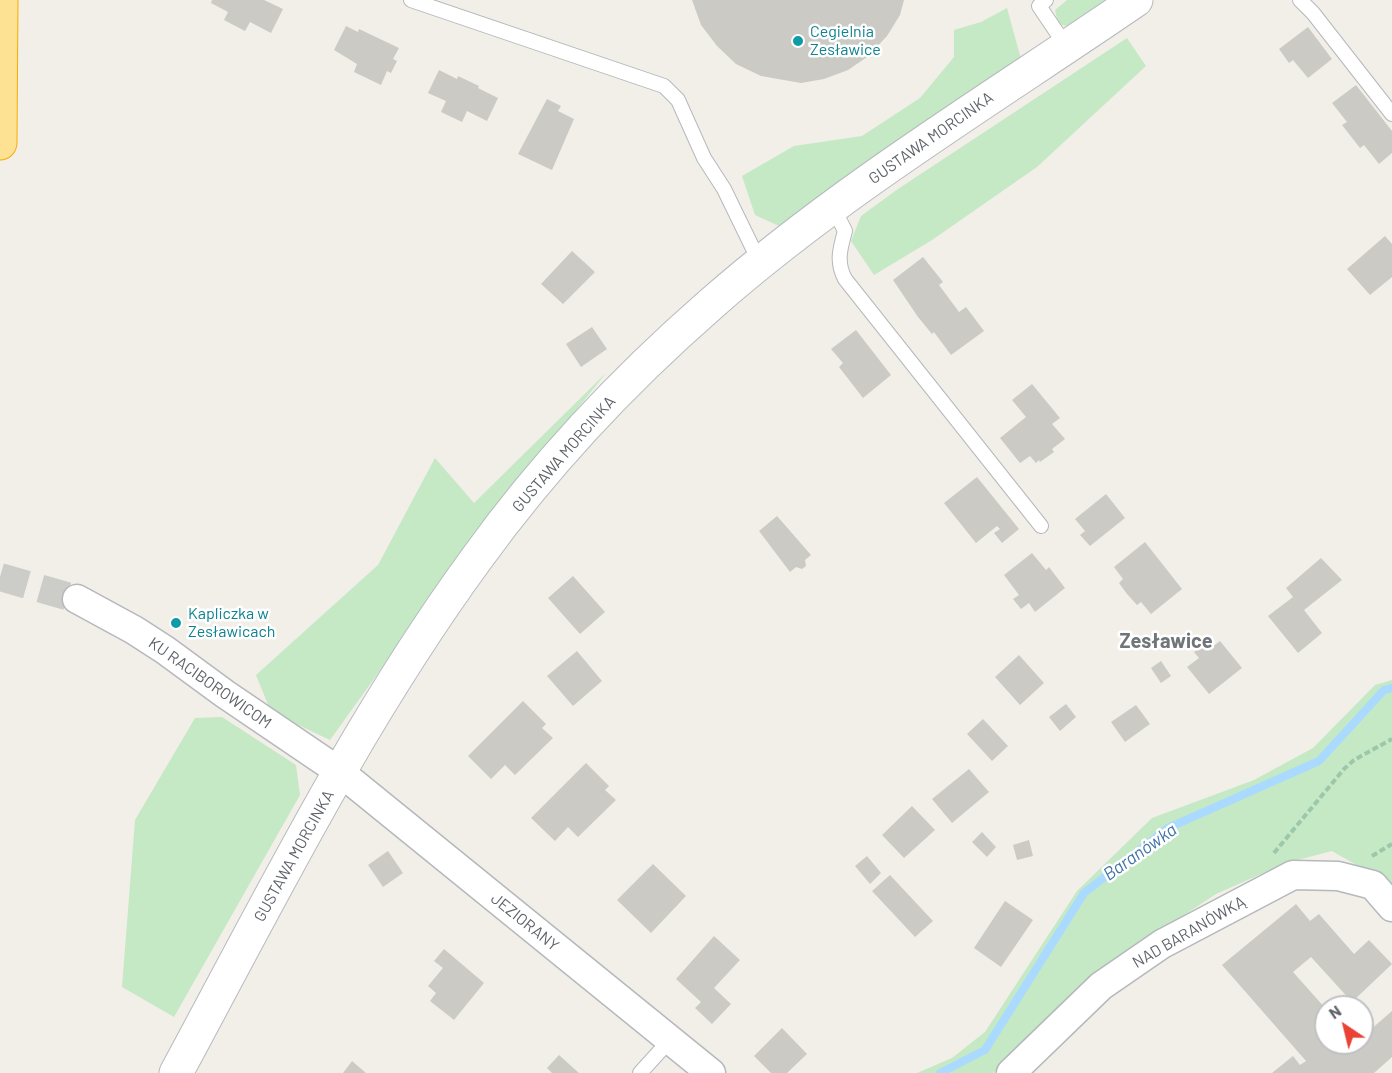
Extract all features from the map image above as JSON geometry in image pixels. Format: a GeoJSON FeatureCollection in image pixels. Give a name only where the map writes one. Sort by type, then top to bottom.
{"type":"FeatureCollection","features":[{"type":"Feature","properties":{"kind":"highway"},"geometry":{"type":"LineString","coordinates":[[0,142],[1,0]]}},
{"type":"Feature","properties":{"kind":"street","name":"GUSTAWA MORCINKA"},"geometry":{"type":"LineString","coordinates":[[176,1073],[340,772],[406,664],[476,558],[593,418],[658,352],[712,302],[760,263],[906,155],[1136,0]]}},
{"type":"Feature","properties":{"kind":"street","name":"KU RACIBOROWICOM"},"geometry":{"type":"LineString","coordinates":[[77,599],[165,650],[340,772]]}},
{"type":"Feature","properties":{"kind":"street","name":"JEZIORANY"},"geometry":{"type":"LineString","coordinates":[[340,772],[711,1073]]}},
{"type":"Feature","properties":{"kind":"street","name":"NAD BARANÓWKĄ"},"geometry":{"type":"LineString","coordinates":[[1011,1073],[1101,986],[1162,944],[1293,875],[1338,876],[1372,885],[1392,907]]}},
{"type":"Feature","properties":{"kind":"lane"},"geometry":{"type":"LineString","coordinates":[[411,0],[656,82],[672,93],[685,113],[704,158],[724,189],[760,263]]}},
{"type":"Feature","properties":{"kind":"lane"},"geometry":{"type":"LineString","coordinates":[[1046,0],[1039,6],[1066,46]]}},
{"type":"Feature","properties":{"kind":"lane"},"geometry":{"type":"LineString","coordinates":[[1300,0],[1313,13],[1392,114]]}},
{"type":"Feature","properties":{"kind":"lane"},"geometry":{"type":"LineString","coordinates":[[833,207],[845,231],[839,254],[840,268],[845,279],[1041,526]]}},
{"type":"Feature","properties":{"kind":"lane"},"geometry":{"type":"LineString","coordinates":[[640,1073],[670,1040]]}},
{"type":"Feature","properties":{"kind":"path"},"geometry":{"type":"LineString","coordinates":[[1271,856],[1344,769],[1354,760],[1392,738]]}},
{"type":"Feature","properties":{"kind":"green space"},"geometry":{"type":"Polygon","coordinates":[[[1067,0],[1110,0],[1071,27],[1058,24],[1055,10],[1067,0]]]}},
{"type":"Feature","properties":{"kind":"green space"},"geometry":{"type":"Polygon","coordinates":[[[1007,8],[1021,59],[779,226],[755,215],[742,176],[794,146],[862,136],[920,98],[954,57],[954,30],[981,22],[1007,8]]]}},
{"type":"Feature","properties":{"kind":"green space"},"geometry":{"type":"Polygon","coordinates":[[[1127,38],[1146,66],[1037,167],[932,240],[874,275],[851,241],[861,216],[898,189],[1127,38]]]}},
{"type":"Feature","properties":{"kind":"green space"},"geometry":{"type":"Polygon","coordinates":[[[606,373],[486,523],[330,740],[271,712],[256,675],[378,565],[435,458],[474,503],[606,373]]]}},
{"type":"Feature","properties":{"kind":"green space"},"geometry":{"type":"Polygon","coordinates":[[[1392,680],[1392,891],[1379,878],[1332,851],[1286,863],[1216,894],[1093,975],[994,1073],[917,1073],[952,1058],[985,1032],[1077,891],[1152,818],[1254,780],[1313,748],[1375,685],[1392,680]]]}},
{"type":"Feature","properties":{"kind":"green space"},"geometry":{"type":"Polygon","coordinates":[[[222,717],[296,765],[300,795],[174,1017],[122,987],[135,820],[195,718],[222,717]]]}},
{"type":"Feature","properties":{"kind":"building"},"geometry":{"type":"Polygon","coordinates":[[[212,0],[264,0],[283,9],[271,33],[250,22],[245,31],[224,20],[228,12],[211,3],[212,0]]]}},
{"type":"Feature","properties":{"kind":"building","name":"Cegielnia Zesławice"},"geometry":{"type":"Polygon","coordinates":[[[692,0],[904,0],[900,15],[887,36],[867,57],[848,70],[824,79],[801,83],[761,76],[736,64],[717,46],[701,25],[692,0]]]}},
{"type":"Feature","properties":{"kind":"building"},"geometry":{"type":"Polygon","coordinates":[[[346,26],[358,32],[359,29],[399,48],[393,59],[397,61],[391,73],[387,71],[381,85],[354,72],[357,64],[334,50],[346,26]]]}},
{"type":"Feature","properties":{"kind":"building"},"geometry":{"type":"Polygon","coordinates":[[[1308,27],[1332,59],[1308,78],[1293,60],[1289,63],[1279,49],[1308,27]]]}},
{"type":"Feature","properties":{"kind":"building"},"geometry":{"type":"Polygon","coordinates":[[[439,70],[457,79],[458,76],[498,98],[487,121],[467,111],[462,122],[441,112],[446,101],[428,93],[439,70]]]}},
{"type":"Feature","properties":{"kind":"building"},"geometry":{"type":"Polygon","coordinates":[[[1356,85],[1392,131],[1392,153],[1379,164],[1364,145],[1360,148],[1342,125],[1347,122],[1332,103],[1356,85]]]}},
{"type":"Feature","properties":{"kind":"building"},"geometry":{"type":"Polygon","coordinates":[[[547,99],[561,106],[558,111],[574,119],[552,170],[518,154],[547,99]]]}},
{"type":"Feature","properties":{"kind":"building"},"geometry":{"type":"Polygon","coordinates":[[[1385,236],[1392,244],[1392,277],[1370,295],[1347,269],[1385,236]]]}},
{"type":"Feature","properties":{"kind":"building"},"geometry":{"type":"Polygon","coordinates":[[[572,251],[595,272],[563,304],[541,284],[572,251]]]}},
{"type":"Feature","properties":{"kind":"building"},"geometry":{"type":"Polygon","coordinates":[[[923,257],[943,282],[939,285],[959,312],[966,307],[984,331],[951,355],[934,332],[932,334],[918,317],[893,280],[923,257]]]}},
{"type":"Feature","properties":{"kind":"building"},"geometry":{"type":"Polygon","coordinates":[[[592,327],[607,349],[581,367],[566,344],[592,327]]]}},
{"type":"Feature","properties":{"kind":"building"},"geometry":{"type":"Polygon","coordinates":[[[856,330],[891,375],[863,398],[839,367],[843,363],[831,349],[856,330]]]}},
{"type":"Feature","properties":{"kind":"building"},"geometry":{"type":"Polygon","coordinates":[[[1032,384],[1060,418],[1052,424],[1065,439],[1052,449],[1054,452],[1040,462],[1039,460],[1036,463],[1030,456],[1020,463],[1000,438],[1026,417],[1012,400],[1032,384]]]}},
{"type":"Feature","properties":{"kind":"building"},"geometry":{"type":"Polygon","coordinates":[[[977,477],[1019,529],[1002,543],[994,533],[1000,529],[997,526],[976,543],[944,503],[977,477]]]}},
{"type":"Feature","properties":{"kind":"building"},"geometry":{"type":"Polygon","coordinates":[[[1106,494],[1125,518],[1090,546],[1080,535],[1085,531],[1075,519],[1106,494]]]}},
{"type":"Feature","properties":{"kind":"building"},"geometry":{"type":"Polygon","coordinates":[[[777,516],[811,555],[805,560],[806,566],[802,569],[796,567],[790,572],[759,531],[777,516]]]}},
{"type":"Feature","properties":{"kind":"building"},"geometry":{"type":"Polygon","coordinates":[[[1145,542],[1182,589],[1151,614],[1141,602],[1137,605],[1127,594],[1119,583],[1123,579],[1114,567],[1145,542]]]}},
{"type":"Feature","properties":{"kind":"building"},"geometry":{"type":"Polygon","coordinates":[[[1032,553],[1046,570],[1049,567],[1065,588],[1035,612],[1029,603],[1021,609],[1013,599],[1019,595],[1004,575],[1032,553]]]}},
{"type":"Feature","properties":{"kind":"building"},"geometry":{"type":"Polygon","coordinates":[[[1321,558],[1342,580],[1304,610],[1322,633],[1298,653],[1268,616],[1293,597],[1286,588],[1321,558]]]}},
{"type":"Feature","properties":{"kind":"building"},"geometry":{"type":"Polygon","coordinates":[[[573,576],[605,612],[580,634],[548,598],[573,576]]]}},
{"type":"Feature","properties":{"kind":"building"},"geometry":{"type":"Polygon","coordinates":[[[1220,641],[1242,668],[1209,694],[1187,667],[1199,658],[1194,652],[1203,644],[1208,650],[1220,641]]]}},
{"type":"Feature","properties":{"kind":"building"},"geometry":{"type":"Polygon","coordinates":[[[577,651],[602,681],[573,706],[547,676],[577,651]]]}},
{"type":"Feature","properties":{"kind":"building"},"geometry":{"type":"Polygon","coordinates":[[[1019,655],[1044,683],[1020,705],[995,677],[1019,655]]]}},
{"type":"Feature","properties":{"kind":"building"},"geometry":{"type":"Polygon","coordinates":[[[1161,661],[1171,676],[1161,683],[1151,668],[1161,661]]]}},
{"type":"Feature","properties":{"kind":"building"},"geometry":{"type":"Polygon","coordinates":[[[523,701],[546,724],[542,728],[553,738],[515,775],[505,765],[491,779],[468,756],[523,701]]]}},
{"type":"Feature","properties":{"kind":"building"},"geometry":{"type":"Polygon","coordinates":[[[1066,704],[1076,717],[1060,731],[1049,717],[1066,704]]]}},
{"type":"Feature","properties":{"kind":"building"},"geometry":{"type":"Polygon","coordinates":[[[1136,705],[1150,724],[1125,742],[1111,722],[1136,705]]]}},
{"type":"Feature","properties":{"kind":"building"},"geometry":{"type":"Polygon","coordinates":[[[983,719],[1008,746],[992,761],[967,734],[983,719]]]}},
{"type":"Feature","properties":{"kind":"building"},"geometry":{"type":"Polygon","coordinates":[[[586,763],[609,786],[605,790],[616,800],[578,837],[568,827],[555,841],[531,818],[586,763]]]}},
{"type":"Feature","properties":{"kind":"building"},"geometry":{"type":"Polygon","coordinates":[[[969,769],[989,792],[952,823],[932,799],[969,769]]]}},
{"type":"Feature","properties":{"kind":"building"},"geometry":{"type":"Polygon","coordinates":[[[912,806],[935,830],[904,858],[882,835],[912,806]]]}},
{"type":"Feature","properties":{"kind":"building"},"geometry":{"type":"Polygon","coordinates":[[[982,832],[996,847],[987,857],[972,842],[982,832]]]}},
{"type":"Feature","properties":{"kind":"building"},"geometry":{"type":"Polygon","coordinates":[[[1029,840],[1033,856],[1017,860],[1013,845],[1029,840]]]}},
{"type":"Feature","properties":{"kind":"building"},"geometry":{"type":"Polygon","coordinates":[[[388,851],[403,873],[383,887],[368,865],[388,851]]]}},
{"type":"Feature","properties":{"kind":"building"},"geometry":{"type":"Polygon","coordinates":[[[867,856],[881,873],[870,884],[855,866],[867,856]]]}},
{"type":"Feature","properties":{"kind":"building"},"geometry":{"type":"Polygon","coordinates":[[[653,864],[686,896],[651,933],[617,900],[653,864]]]}},
{"type":"Feature","properties":{"kind":"building"},"geometry":{"type":"Polygon","coordinates":[[[890,875],[933,921],[915,937],[872,891],[890,875]]]}},
{"type":"Feature","properties":{"kind":"building"},"geometry":{"type":"Polygon","coordinates":[[[1005,901],[1033,920],[1001,967],[974,948],[1005,901]]]}},
{"type":"Feature","properties":{"kind":"building"},"geometry":{"type":"Polygon","coordinates":[[[1296,904],[1310,921],[1319,914],[1354,954],[1369,940],[1392,964],[1359,995],[1346,995],[1311,957],[1293,972],[1314,996],[1314,1055],[1374,1055],[1374,1027],[1392,1011],[1392,1057],[1374,1073],[1272,1073],[1293,1056],[1300,1065],[1306,1061],[1222,965],[1296,904]]]}},
{"type":"Feature","properties":{"kind":"building"},"geometry":{"type":"Polygon","coordinates":[[[714,936],[740,960],[714,988],[731,1004],[712,1024],[695,1008],[701,1002],[676,979],[714,936]]]}},
{"type":"Feature","properties":{"kind":"building"},"geometry":{"type":"Polygon","coordinates":[[[444,949],[484,983],[454,1020],[430,1001],[436,993],[428,986],[443,968],[434,961],[444,949]]]}},
{"type":"Feature","properties":{"kind":"building"},"geometry":{"type":"Polygon","coordinates":[[[782,1028],[807,1054],[787,1073],[771,1073],[754,1056],[782,1028]]]}},
{"type":"Feature","properties":{"kind":"building"},"geometry":{"type":"Polygon","coordinates":[[[559,1055],[579,1073],[552,1073],[547,1068],[559,1055]]]}},
{"type":"Feature","properties":{"kind":"building"},"geometry":{"type":"Polygon","coordinates":[[[352,1061],[366,1073],[343,1073],[352,1061]]]}},
{"type":"Feature","properties":{"kind":"waterway","name":"Baranówka"},"geometry":{"type":"LineString","coordinates":[[940,1073],[985,1050],[1084,893],[1168,828],[1319,761],[1384,690],[1392,688]]}},
{"type":"Feature","properties":{"kind":"tunnel"},"geometry":{"type":"LineString","coordinates":[[0,577],[77,599]]}},
{"type":"Feature","properties":{"kind":"place","name":"Cegielnia Zesławice"},"geometry":{"type":"Point","coordinates":[798,41]}},
{"type":"Feature","properties":{"kind":"place","name":"Kapliczka w Zesławicach"},"geometry":{"type":"Point","coordinates":[176,623]}},
{"type":"Feature","properties":{"kind":"district","name":"Zesławice"},"geometry":{"type":"Point","coordinates":[1166,641]}}]}
